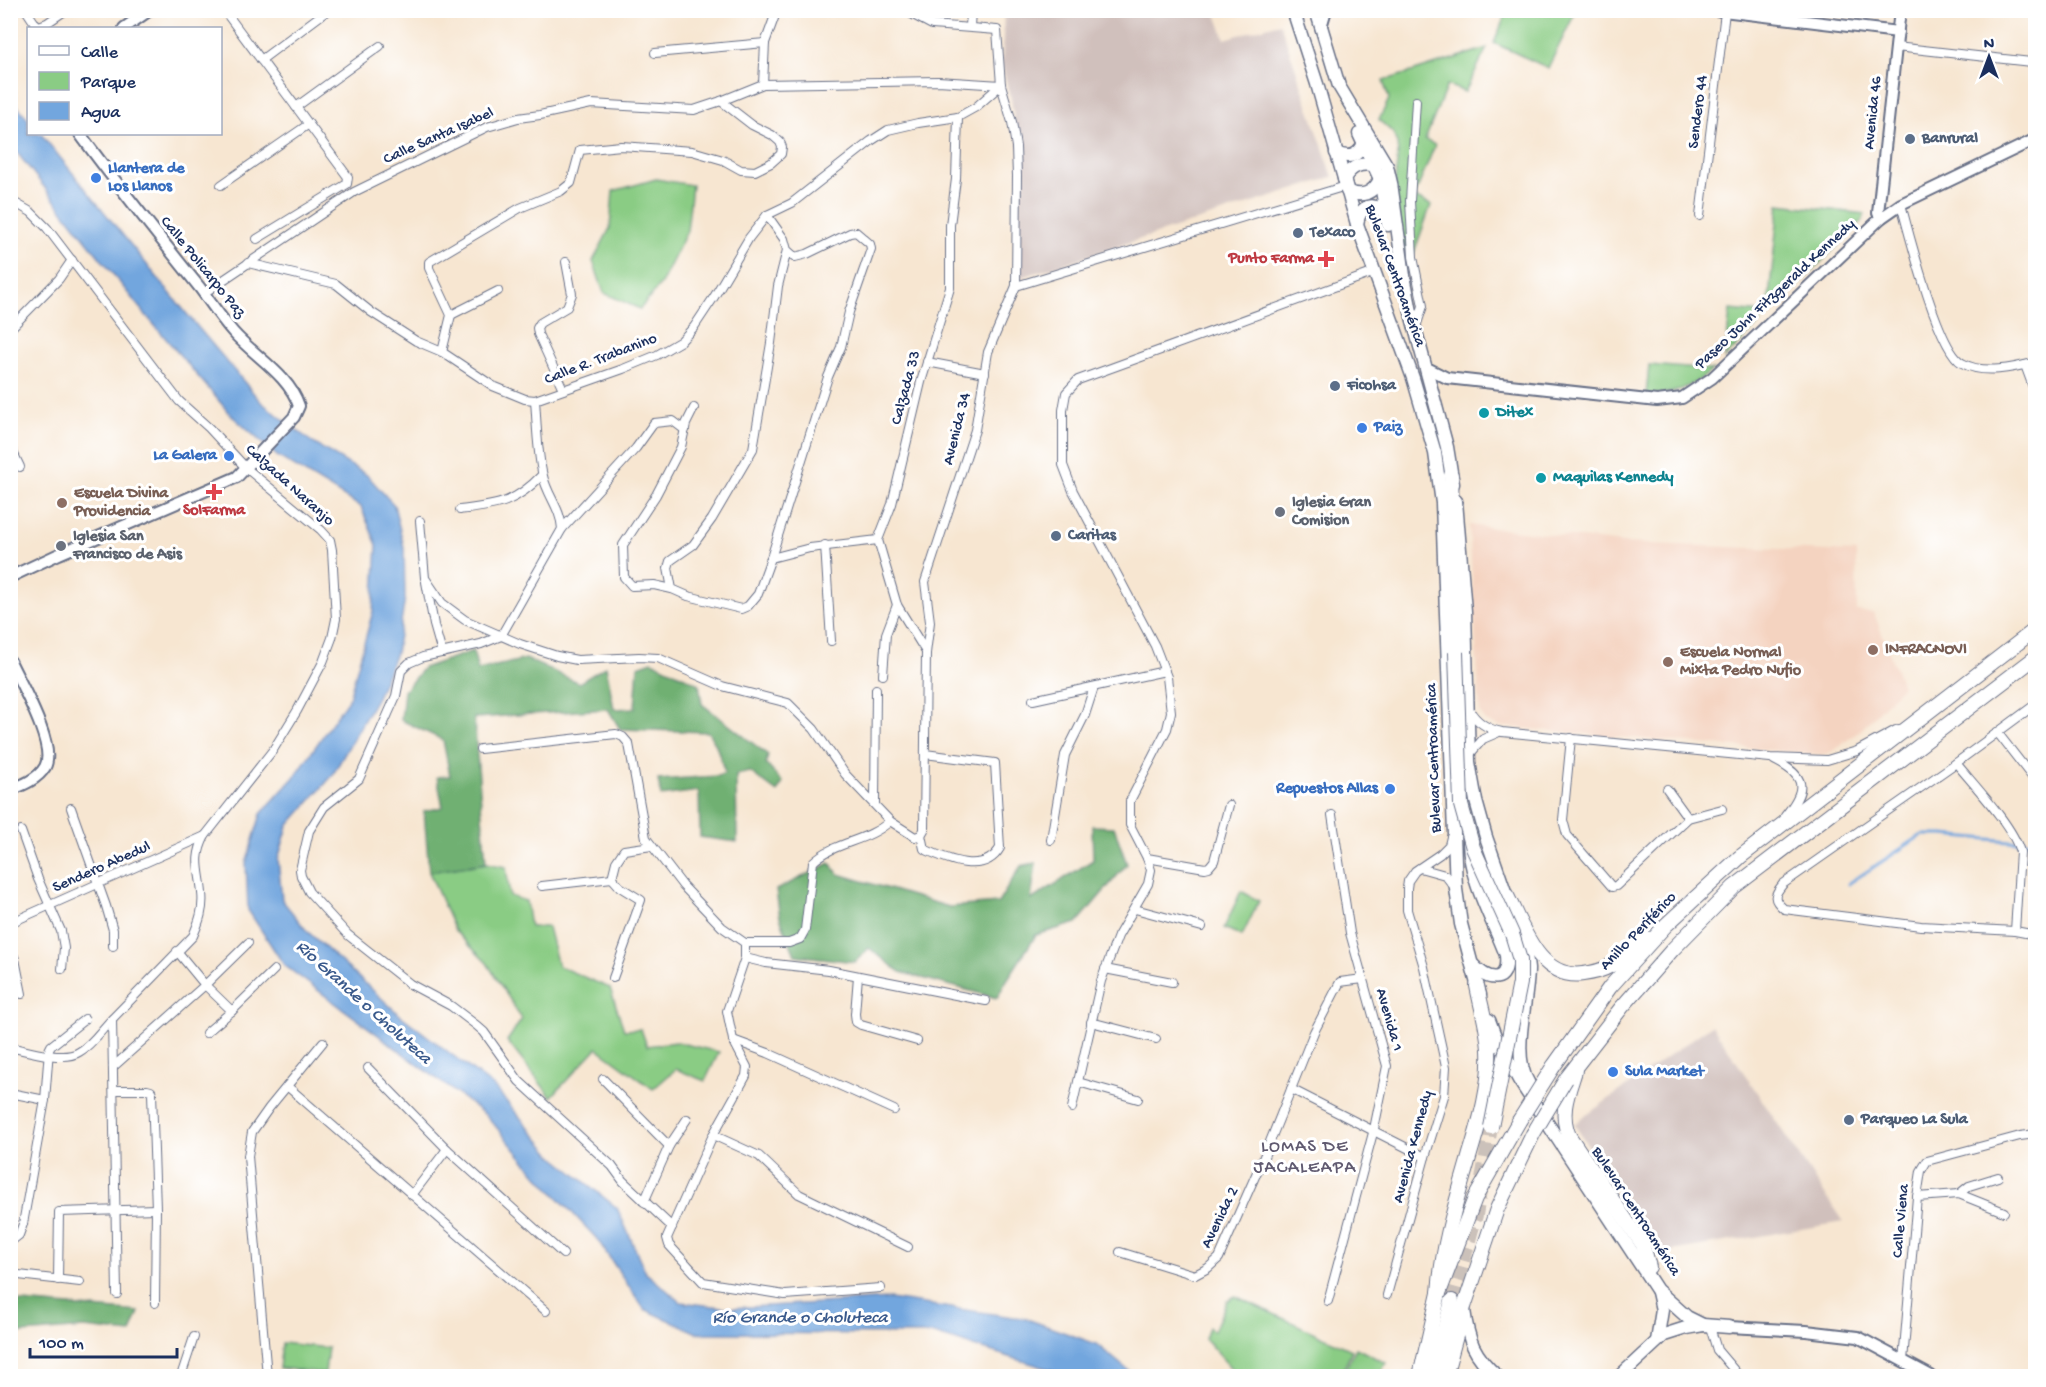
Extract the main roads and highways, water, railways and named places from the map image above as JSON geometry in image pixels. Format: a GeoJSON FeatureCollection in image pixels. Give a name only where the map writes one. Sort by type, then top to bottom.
{"type":"FeatureCollection","features":[{"type":"Feature","properties":{"kind":"highway"},"geometry":{"type":"LineString","coordinates":[[1451,475],[1461,805],[1473,848],[1512,934],[1520,960],[1518,994],[1491,1127]]}},
{"type":"Feature","properties":{"kind":"highway","name":"Anillo Periférico"},"geometry":{"type":"LineString","coordinates":[[1420,1377],[1439,1293],[1475,1198],[1553,1067],[1610,987],[1666,924],[1740,857],[2036,629]]}},
{"type":"Feature","properties":{"kind":"highway"},"geometry":{"type":"LineString","coordinates":[[1432,1377],[1458,1304],[1497,1209],[1533,1134],[1566,1079],[1622,1007],[1672,949],[1734,887],[2034,659]]}},
{"type":"Feature","properties":{"kind":"highway"},"geometry":{"type":"LineString","coordinates":[[1507,896],[1528,939],[1540,957],[1551,968],[1565,974],[1595,973],[1610,966],[1666,924]]}},
{"type":"Feature","properties":{"kind":"highway"},"geometry":{"type":"LineString","coordinates":[[1439,1293],[1446,1240],[1480,1122],[1488,1077],[1489,1049],[1477,986]]}},
{"type":"Feature","properties":{"kind":"highway"},"geometry":{"type":"LineString","coordinates":[[1578,1062],[1563,1111],[1565,1127],[1643,1245],[1649,1267]]}},
{"type":"Feature","properties":{"kind":"highway"},"geometry":{"type":"LineString","coordinates":[[1445,1377],[1458,1304]]}},
{"type":"Feature","properties":{"kind":"main road","name":"Bulevar Centroamérica"},"geometry":{"type":"LineString","coordinates":[[1293,10],[1357,224],[1413,378],[1435,453],[1442,503],[1456,889],[1461,924],[1477,986],[1495,1036],[1519,1080],[1657,1290],[1687,1317],[1707,1326],[1729,1327],[1705,1320],[1680,1305],[1663,1287],[1524,1075],[1521,1056],[1527,962],[1486,837],[1476,801],[1469,759],[1459,510],[1449,456],[1415,328],[1399,251],[1387,166],[1339,86],[1316,10]]}},
{"type":"Feature","properties":{"kind":"main road"},"geometry":{"type":"LineString","coordinates":[[1339,86],[1344,107],[1376,166],[1407,321],[1420,360],[1430,378]]}},
{"type":"Feature","properties":{"kind":"main road"},"geometry":{"type":"LineString","coordinates":[[1336,153],[1342,156],[1356,154],[1364,142]]}},
{"type":"Feature","properties":{"kind":"main road"},"geometry":{"type":"LineString","coordinates":[[1376,166],[1368,164],[1353,167],[1346,185],[1354,194],[1363,195],[1377,187],[1380,179]]}},
{"type":"Feature","properties":{"kind":"main road"},"geometry":{"type":"LineString","coordinates":[[1357,224],[1358,214],[1365,208],[1375,206],[1383,211],[1387,220]]}},
{"type":"Feature","properties":{"kind":"main road"},"geometry":{"type":"LineString","coordinates":[[1469,759],[1467,790],[1469,853],[1477,885],[1506,955],[1507,966],[1505,972],[1496,978],[1481,974],[1471,963]]}},
{"type":"Feature","properties":{"kind":"main road"},"geometry":{"type":"LineString","coordinates":[[1657,1290],[1662,1310],[1657,1341]]}},
{"type":"Feature","properties":{"kind":"main road"},"geometry":{"type":"LineString","coordinates":[[1458,1304],[1474,1352],[1484,1366],[1497,1377]]}},
{"type":"Feature","properties":{"kind":"main road"},"geometry":{"type":"LineString","coordinates":[[1620,1377],[1664,1335],[1707,1326]]}},
{"type":"Feature","properties":{"kind":"water","name":"Río Grande o Choluteca"},"geometry":{"type":"Polygon","coordinates":[[[10,97],[27,118],[27,135],[42,135],[261,402],[313,443],[367,475],[394,505],[404,547],[405,598],[396,653],[377,697],[332,776],[288,826],[278,859],[282,900],[307,931],[400,1015],[494,1087],[555,1158],[617,1208],[646,1273],[681,1302],[730,1308],[890,1299],[1027,1319],[1096,1344],[1135,1376],[1072,1376],[934,1334],[697,1333],[644,1309],[597,1239],[536,1174],[487,1116],[284,965],[248,910],[246,863],[261,814],[296,775],[349,698],[373,611],[377,545],[361,507],[277,456],[231,415],[139,307],[11,145],[10,97]]]}},
{"type":"Feature","properties":{"kind":"waterway"},"geometry":{"type":"LineString","coordinates":[[1848,884],[1922,835],[2036,841]]}},
{"type":"Feature","properties":{"kind":"tunnel"},"geometry":{"type":"LineString","coordinates":[[1452,1301],[1476,1215],[1491,1127]]}},
{"type":"Feature","properties":{"kind":"place","name":"Banrural"},"geometry":{"type":"Point","coordinates":[1910,139]}},
{"type":"Feature","properties":{"kind":"place","name":"Llantera de Los Llanos"},"geometry":{"type":"Point","coordinates":[96,178]}},
{"type":"Feature","properties":{"kind":"place","name":"Texaco"},"geometry":{"type":"Point","coordinates":[1298,233]}},
{"type":"Feature","properties":{"kind":"place","name":"Punto Farma"},"geometry":{"type":"Point","coordinates":[1326,259]}},
{"type":"Feature","properties":{"kind":"place","name":"Ficohsa"},"geometry":{"type":"Point","coordinates":[1335,386]}},
{"type":"Feature","properties":{"kind":"place","name":"Ditex"},"geometry":{"type":"Point","coordinates":[1484,413]}},
{"type":"Feature","properties":{"kind":"place","name":"Paiz"},"geometry":{"type":"Point","coordinates":[1362,428]}},
{"type":"Feature","properties":{"kind":"place","name":"La Galera"},"geometry":{"type":"Point","coordinates":[229,456]}},
{"type":"Feature","properties":{"kind":"place","name":"Maquilas Kennedy"},"geometry":{"type":"Point","coordinates":[1541,478]}},
{"type":"Feature","properties":{"kind":"place","name":"SolFarma"},"geometry":{"type":"Point","coordinates":[214,492]}},
{"type":"Feature","properties":{"kind":"place","name":"Escuela Divina Providencia"},"geometry":{"type":"Point","coordinates":[62,503]}},
{"type":"Feature","properties":{"kind":"place","name":"Iglesia Gran Comision"},"geometry":{"type":"Point","coordinates":[1280,512]}},
{"type":"Feature","properties":{"kind":"place","name":"Caritas"},"geometry":{"type":"Point","coordinates":[1056,536]}},
{"type":"Feature","properties":{"kind":"place","name":"Iglesia San Francisco de Asis"},"geometry":{"type":"Point","coordinates":[61,546]}},
{"type":"Feature","properties":{"kind":"place","name":"INFRACNOVI"},"geometry":{"type":"Point","coordinates":[1873,650]}},
{"type":"Feature","properties":{"kind":"place","name":"Escuela Normal Mixta Pedro Nufio"},"geometry":{"type":"Point","coordinates":[1668,662]}},
{"type":"Feature","properties":{"kind":"place","name":"Repuestos Allas"},"geometry":{"type":"Point","coordinates":[1390,789]}},
{"type":"Feature","properties":{"kind":"place","name":"Sula Market"},"geometry":{"type":"Point","coordinates":[1613,1072]}},
{"type":"Feature","properties":{"kind":"place","name":"Parqueo La Sula"},"geometry":{"type":"Point","coordinates":[1849,1120]}},
{"type":"Feature","properties":{"kind":"district","name":"LOMAS DE JACALEAPA"},"geometry":{"type":"Point","coordinates":[1305,1157]}}]}
